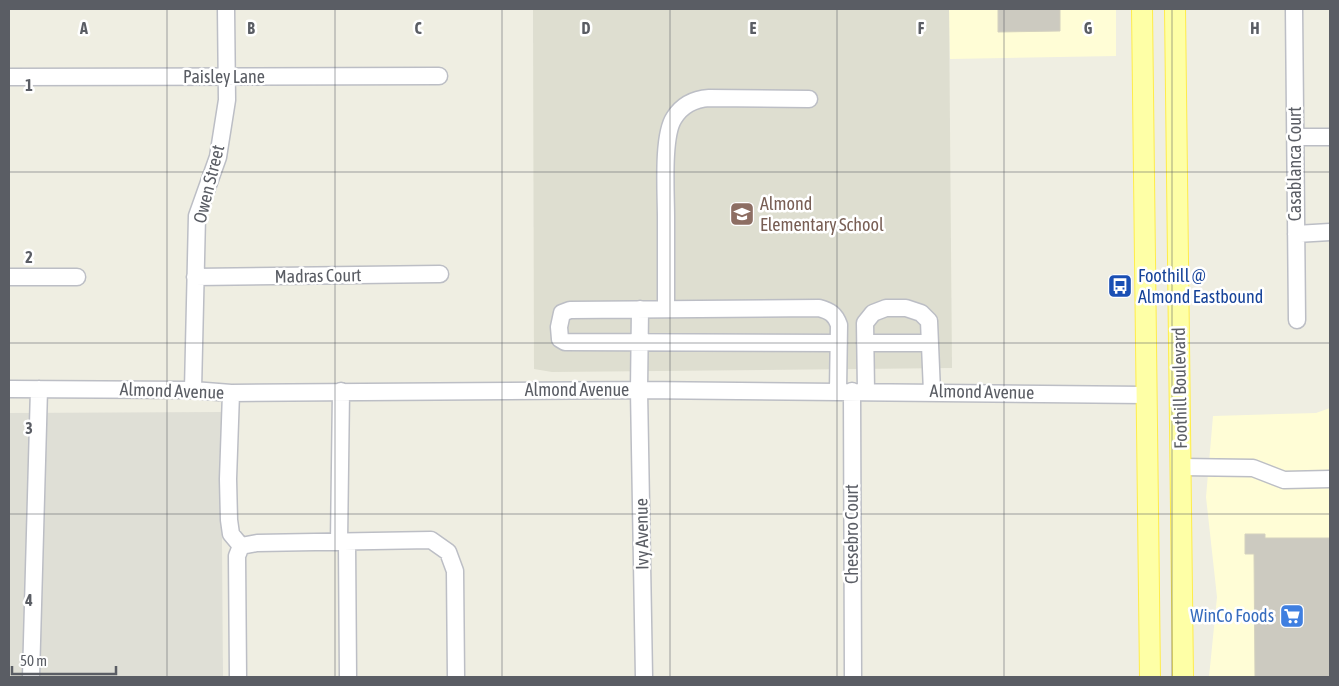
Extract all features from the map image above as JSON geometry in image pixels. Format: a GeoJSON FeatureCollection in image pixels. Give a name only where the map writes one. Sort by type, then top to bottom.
{"type":"FeatureCollection","features":[{"type":"Feature","properties":{"kind":"main road","name":"Foothill Boulevard"},"geometry":{"type":"LineString","coordinates":[[1142,9],[1150,677]]}},
{"type":"Feature","properties":{"kind":"main road","name":"Foothill Boulevard"},"geometry":{"type":"LineString","coordinates":[[1175,9],[1183,677]]}},
{"type":"Feature","properties":{"kind":"main road"},"geometry":{"type":"LineString","coordinates":[[1149,568],[1162,605],[1164,677]]}},
{"type":"Feature","properties":{"kind":"street","name":"Owen Street"},"geometry":{"type":"LineString","coordinates":[[193,390],[197,216],[218,157],[226,100],[226,9]]}},
{"type":"Feature","properties":{"kind":"street","name":"Casablanca Court"},"geometry":{"type":"LineString","coordinates":[[1294,9],[1297,320]]}},
{"type":"Feature","properties":{"kind":"street","name":"Paisley Lane"},"geometry":{"type":"LineString","coordinates":[[9,77],[227,78],[439,76]]}},
{"type":"Feature","properties":{"kind":"street"},"geometry":{"type":"LineString","coordinates":[[666,309],[666,167],[668,137],[674,118],[696,99],[809,99]]}},
{"type":"Feature","properties":{"kind":"street"},"geometry":{"type":"LineString","coordinates":[[1295,137],[1330,137]]}},
{"type":"Feature","properties":{"kind":"street"},"geometry":{"type":"LineString","coordinates":[[1296,234],[1330,232]]}},
{"type":"Feature","properties":{"kind":"street","name":"Madras Court"},"geometry":{"type":"LineString","coordinates":[[195,277],[440,274]]}},
{"type":"Feature","properties":{"kind":"street"},"geometry":{"type":"LineString","coordinates":[[9,277],[77,277]]}},
{"type":"Feature","properties":{"kind":"street"},"geometry":{"type":"LineString","coordinates":[[839,343],[565,342],[560,339],[559,327],[562,313],[570,310],[819,308],[835,316],[839,325],[839,343],[852,391]]}},
{"type":"Feature","properties":{"kind":"street"},"geometry":{"type":"LineString","coordinates":[[852,391],[865,343],[865,324],[873,313],[886,308],[906,308],[921,312],[929,321],[932,392]]}},
{"type":"Feature","properties":{"kind":"street","name":"Ivy Avenue"},"geometry":{"type":"LineString","coordinates":[[640,309],[639,390],[644,677]]}},
{"type":"Feature","properties":{"kind":"street"},"geometry":{"type":"LineString","coordinates":[[865,343],[930,343]]}},
{"type":"Feature","properties":{"kind":"street","name":"Almond Avenue"},"geometry":{"type":"LineString","coordinates":[[9,389],[193,390],[231,393],[639,390],[1146,395]]}},
{"type":"Feature","properties":{"kind":"street"},"geometry":{"type":"LineString","coordinates":[[31,677],[39,389]]}},
{"type":"Feature","properties":{"kind":"street"},"geometry":{"type":"LineString","coordinates":[[341,391],[343,542],[348,677]]}},
{"type":"Feature","properties":{"kind":"street","name":"Chesebro Court"},"geometry":{"type":"LineString","coordinates":[[852,391],[853,677]]}},
{"type":"Feature","properties":{"kind":"street"},"geometry":{"type":"LineString","coordinates":[[231,393],[228,479],[229,520],[231,534],[241,546]]}},
{"type":"Feature","properties":{"kind":"street"},"geometry":{"type":"LineString","coordinates":[[1181,468],[1253,468],[1284,480],[1330,479]]}},
{"type":"Feature","properties":{"kind":"street"},"geometry":{"type":"LineString","coordinates":[[241,546],[257,543],[432,540],[448,552],[456,571],[456,677]]}},
{"type":"Feature","properties":{"kind":"street"},"geometry":{"type":"LineString","coordinates":[[238,677],[237,556],[241,546]]}},
{"type":"Feature","properties":{"kind":"shaded area","name":"Almond Elementary School"},"geometry":{"type":"Polygon","coordinates":[[[533,9],[949,9],[952,368],[552,372],[534,369],[533,9]]]}},
{"type":"Feature","properties":{"kind":"shaded area"},"geometry":{"type":"Polygon","coordinates":[[[949,9],[1116,9],[1116,56],[950,59],[949,9]]]}},
{"type":"Feature","properties":{"kind":"shaded area"},"geometry":{"type":"Polygon","coordinates":[[[1330,408],[1330,677],[1209,677],[1217,597],[1206,497],[1213,416],[1316,413],[1330,408]]]}},
{"type":"Feature","properties":{"kind":"shaded area"},"geometry":{"type":"Polygon","coordinates":[[[221,412],[223,677],[9,677],[9,413],[221,412]]]}},
{"type":"Feature","properties":{"kind":"building"},"geometry":{"type":"Polygon","coordinates":[[[998,9],[1060,9],[1060,31],[998,32],[998,9]]]}},
{"type":"Feature","properties":{"kind":"building","name":"WinCo Foods"},"geometry":{"type":"Polygon","coordinates":[[[1245,534],[1265,534],[1265,538],[1330,538],[1330,677],[1255,677],[1254,554],[1245,554],[1245,534]]]}},
{"type":"Feature","properties":{"kind":"place","name":"Almond Elementary School"},"geometry":{"type":"Point","coordinates":[742,214]}},
{"type":"Feature","properties":{"kind":"place","name":"Foothill @ Almond Eastbound"},"geometry":{"type":"Point","coordinates":[1120,286]}},
{"type":"Feature","properties":{"kind":"place","name":"WinCo Foods"},"geometry":{"type":"Point","coordinates":[1292,616]}}]}
